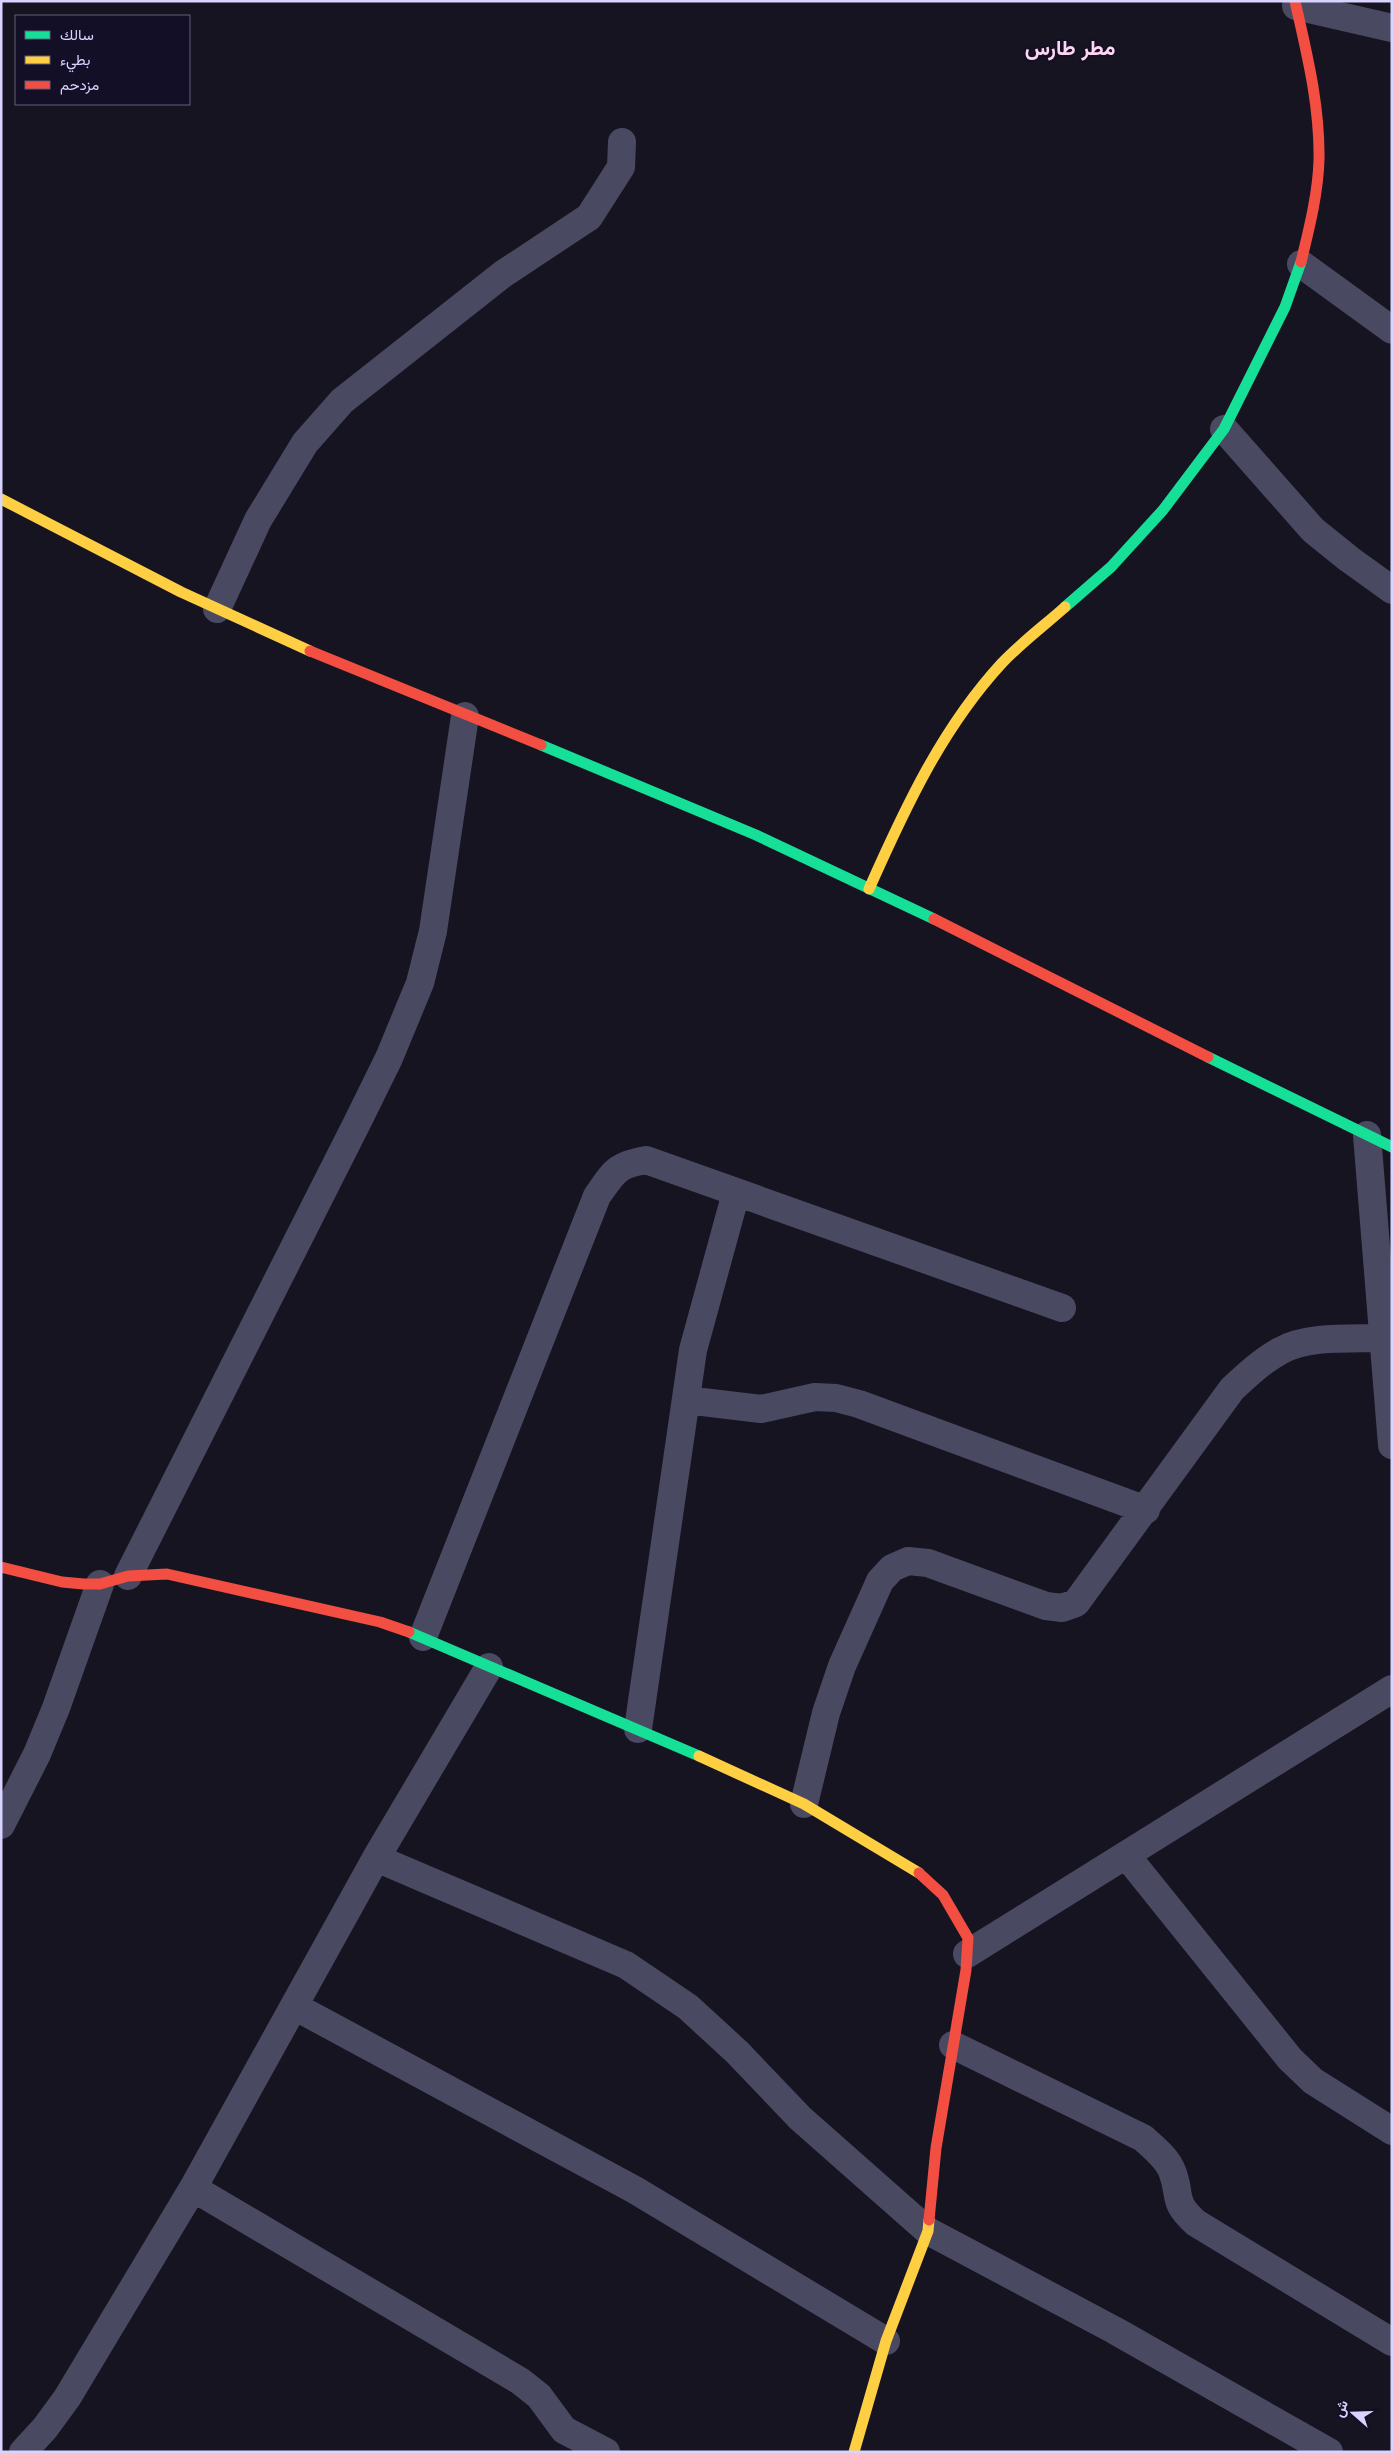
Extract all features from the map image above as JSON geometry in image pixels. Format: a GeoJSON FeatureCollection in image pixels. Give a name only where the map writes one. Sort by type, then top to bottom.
{"type":"FeatureCollection","features":[{"type":"Feature","properties":{"kind":"street"},"geometry":{"type":"LineString","coordinates":[[868,889],[903,813],[931,760],[964,711],[1003,662],[1111,567],[1164,510],[1224,429],[1285,308],[1301,264],[1311,219],[1319,162],[1318,124],[1314,88],[1295,4],[1392,28]]}},
{"type":"Feature","properties":{"kind":"street"},"geometry":{"type":"LineString","coordinates":[[217,609],[258,520],[305,442],[350,395],[503,274],[589,217],[621,166],[622,142]]}},
{"type":"Feature","properties":{"kind":"street"},"geometry":{"type":"LineString","coordinates":[[1301,264],[1392,330]]}},
{"type":"Feature","properties":{"kind":"street"},"geometry":{"type":"LineString","coordinates":[[1224,429],[1313,530],[1349,560],[1392,590]]}},
{"type":"Feature","properties":{"kind":"street"},"geometry":{"type":"LineString","coordinates":[[1,499],[110,558],[294,644],[465,716],[664,794],[868,889],[1392,1147]]}},
{"type":"Feature","properties":{"kind":"street"},"geometry":{"type":"LineString","coordinates":[[128,1576],[358,1121],[389,1058],[420,983],[433,931],[465,716]]}},
{"type":"Feature","properties":{"kind":"street"},"geometry":{"type":"LineString","coordinates":[[1367,1135],[1392,1445]]}},
{"type":"Feature","properties":{"kind":"street"},"geometry":{"type":"LineString","coordinates":[[423,1637],[597,1196],[612,1175],[626,1164],[646,1160],[1062,1308]]}},
{"type":"Feature","properties":{"kind":"street"},"geometry":{"type":"LineString","coordinates":[[638,1729],[693,1350],[736,1193]]}},
{"type":"Feature","properties":{"kind":"street"},"geometry":{"type":"LineString","coordinates":[[804,1804],[826,1713],[842,1666],[880,1581],[892,1568],[908,1561],[928,1563],[1046,1606],[1062,1608],[1076,1603],[1146,1510],[1232,1389],[1256,1367],[1281,1350],[1316,1340],[1382,1338]]}},
{"type":"Feature","properties":{"kind":"street"},"geometry":{"type":"LineString","coordinates":[[686,1400],[761,1409],[799,1399],[815,1397],[836,1398],[859,1404],[1146,1510]]}},
{"type":"Feature","properties":{"kind":"street"},"geometry":{"type":"LineString","coordinates":[[1,1567],[62,1582],[100,1584],[128,1576],[167,1574],[380,1622],[423,1637],[489,1667],[638,1729],[804,1804],[923,1875],[943,1895],[968,1938],[936,2148],[928,2231],[886,2341],[857,2451]]}},
{"type":"Feature","properties":{"kind":"street"},"geometry":{"type":"LineString","coordinates":[[1,1825],[56,1708],[100,1584]]}},
{"type":"Feature","properties":{"kind":"street"},"geometry":{"type":"LineString","coordinates":[[23,2452],[45,2428],[67,2398],[193,2188],[376,1858],[489,1667]]}},
{"type":"Feature","properties":{"kind":"street"},"geometry":{"type":"LineString","coordinates":[[967,1954],[1392,1689]]}},
{"type":"Feature","properties":{"kind":"street"},"geometry":{"type":"LineString","coordinates":[[1126,1855],[1290,2059],[1313,2080],[1392,2131]]}},
{"type":"Feature","properties":{"kind":"street"},"geometry":{"type":"LineString","coordinates":[[376,1858],[626,1965],[688,2008],[737,2052],[800,2118],[928,2231],[1114,2330],[1329,2452]]}},
{"type":"Feature","properties":{"kind":"street"},"geometry":{"type":"LineString","coordinates":[[294,2006],[635,2190],[886,2341]]}},
{"type":"Feature","properties":{"kind":"street"},"geometry":{"type":"LineString","coordinates":[[953,2045],[1143,2138],[1159,2152],[1172,2169],[1178,2202],[1186,2214],[1196,2223],[1392,2342]]}},
{"type":"Feature","properties":{"kind":"street"},"geometry":{"type":"LineString","coordinates":[[193,2188],[520,2381],[539,2396],[564,2430],[606,2452]]}},
{"type":"Feature","properties":{"kind":"traffic: fast"},"geometry":{"type":"LineString","coordinates":[[1065,607],[1111,567],[1163,510],[1224,429],[1285,307],[1301,262]]}},
{"type":"Feature","properties":{"kind":"traffic: fast"},"geometry":{"type":"LineString","coordinates":[[541,745],[756,835],[934,919]]}},
{"type":"Feature","properties":{"kind":"traffic: fast"},"geometry":{"type":"LineString","coordinates":[[1208,1057],[1392,1147]]}},
{"type":"Feature","properties":{"kind":"traffic: fast"},"geometry":{"type":"LineString","coordinates":[[409,1632],[699,1756]]}},
{"type":"Feature","properties":{"kind":"traffic: slow"},"geometry":{"type":"LineString","coordinates":[[1,499],[181,592],[310,651]]}},
{"type":"Feature","properties":{"kind":"traffic: slow"},"geometry":{"type":"LineString","coordinates":[[869,889],[926,770],[961,714],[1002,663],[1065,607]]}},
{"type":"Feature","properties":{"kind":"traffic: slow"},"geometry":{"type":"LineString","coordinates":[[699,1756],[804,1804],[919,1873]]}},
{"type":"Feature","properties":{"kind":"traffic: slow"},"geometry":{"type":"LineString","coordinates":[[854,2452],[886,2341],[928,2231],[929,2220]]}},
{"type":"Feature","properties":{"kind":"traffic: jam"},"geometry":{"type":"LineString","coordinates":[[1295,1],[1312,80],[1319,140],[1317,186],[1301,262]]}},
{"type":"Feature","properties":{"kind":"traffic: jam"},"geometry":{"type":"LineString","coordinates":[[310,651],[541,745]]}},
{"type":"Feature","properties":{"kind":"traffic: jam"},"geometry":{"type":"LineString","coordinates":[[934,919],[1208,1057]]}},
{"type":"Feature","properties":{"kind":"traffic: jam"},"geometry":{"type":"LineString","coordinates":[[1,1567],[62,1582],[84,1584],[100,1584],[128,1576],[167,1574],[380,1622],[409,1632]]}},
{"type":"Feature","properties":{"kind":"traffic: jam"},"geometry":{"type":"LineString","coordinates":[[919,1873],[943,1895],[968,1938],[966,1970],[936,2148],[929,2220]]}},
{"type":"Feature","properties":{"kind":"district","name":"مطر طارس"},"geometry":{"type":"Point","coordinates":[1070,47]}}]}
